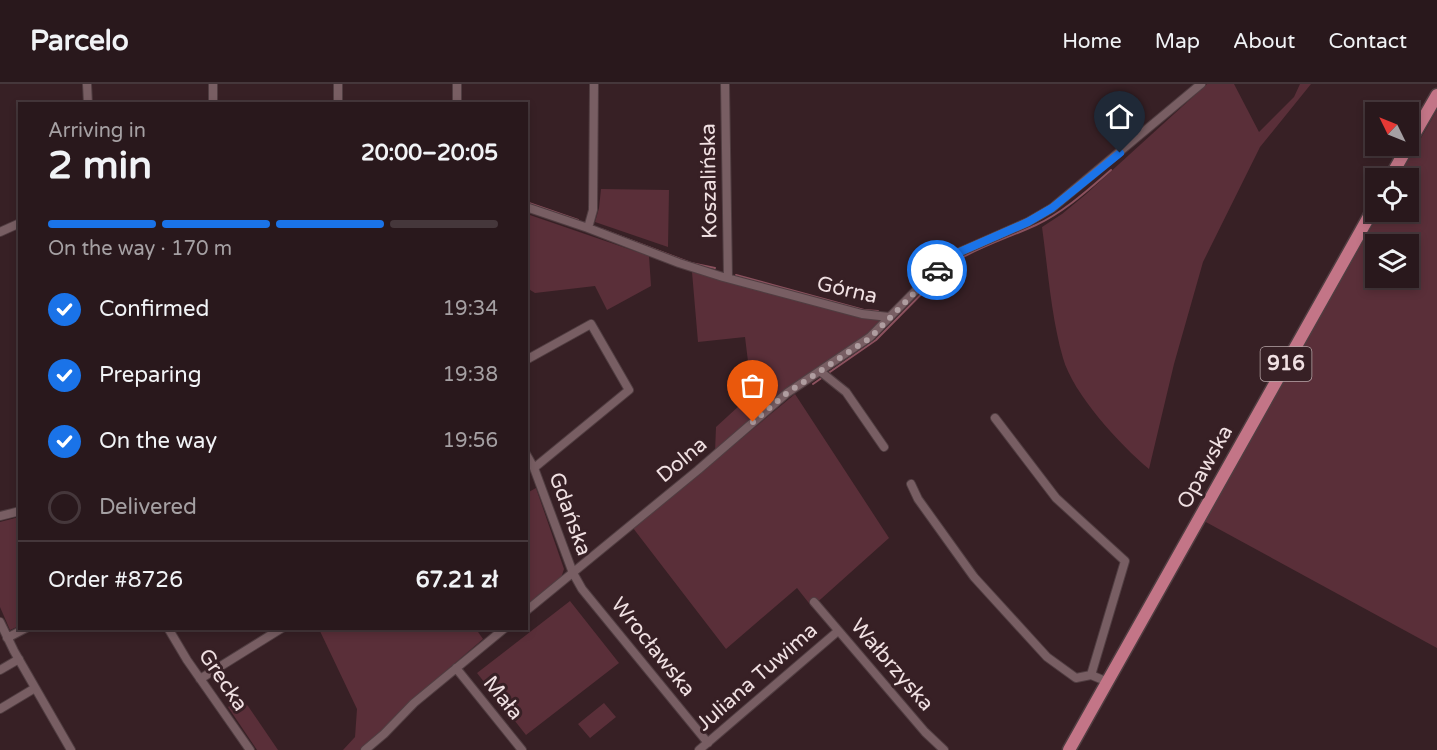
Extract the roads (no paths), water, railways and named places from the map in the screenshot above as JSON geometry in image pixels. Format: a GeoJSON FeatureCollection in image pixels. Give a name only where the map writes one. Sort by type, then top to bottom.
{"type":"FeatureCollection","features":[{"type":"Feature","properties":{"kind":"main road"},"geometry":{"type":"LineString","coordinates":[[1419,126],[1437,95]]}},
{"type":"Feature","properties":{"kind":"main road","name":"Opawska"},"geometry":{"type":"LineString","coordinates":[[1069,750],[1366,222]]}},
{"type":"Feature","properties":{"kind":"street"},"geometry":{"type":"LineString","coordinates":[[87,84],[88,102]]}},
{"type":"Feature","properties":{"kind":"street"},"geometry":{"type":"LineString","coordinates":[[213,84],[213,102]]}},
{"type":"Feature","properties":{"kind":"street"},"geometry":{"type":"LineString","coordinates":[[338,84],[338,102]]}},
{"type":"Feature","properties":{"kind":"street"},"geometry":{"type":"LineString","coordinates":[[457,84],[457,102]]}},
{"type":"Feature","properties":{"kind":"street"},"geometry":{"type":"LineString","coordinates":[[588,228],[592,210],[594,84]]}},
{"type":"Feature","properties":{"kind":"street","name":"Koszalińska"},"geometry":{"type":"LineString","coordinates":[[725,84],[728,278]]}},
{"type":"Feature","properties":{"kind":"street","name":"Górna"},"geometry":{"type":"LineString","coordinates":[[528,208],[728,278],[862,314],[889,317],[953,255],[1028,222],[1052,208],[1201,84]]}},
{"type":"Feature","properties":{"kind":"street"},"geometry":{"type":"LineString","coordinates":[[0,232],[18,224]]}},
{"type":"Feature","properties":{"kind":"street","name":"Dolna"},"geometry":{"type":"LineString","coordinates":[[528,609],[698,471],[787,393],[870,338],[889,317]]}},
{"type":"Feature","properties":{"kind":"street","name":"Gdańska"},"geometry":{"type":"LineString","coordinates":[[528,359],[591,324],[629,390],[534,468]]}},
{"type":"Feature","properties":{"kind":"street"},"geometry":{"type":"LineString","coordinates":[[821,372],[846,392],[884,447]]}},
{"type":"Feature","properties":{"kind":"street"},"geometry":{"type":"LineString","coordinates":[[995,418],[1056,498],[1125,561],[1091,675]]}},
{"type":"Feature","properties":{"kind":"street","name":"Gdańska"},"geometry":{"type":"LineString","coordinates":[[528,458],[573,573]]}},
{"type":"Feature","properties":{"kind":"street"},"geometry":{"type":"LineString","coordinates":[[911,484],[918,499],[974,577],[1047,657],[1076,678],[1091,675],[1108,682]]}},
{"type":"Feature","properties":{"kind":"street"},"geometry":{"type":"LineString","coordinates":[[0,516],[18,512]]}},
{"type":"Feature","properties":{"kind":"street","name":"Wrocławska"},"geometry":{"type":"LineString","coordinates":[[573,573],[588,597],[708,743]]}},
{"type":"Feature","properties":{"kind":"street","name":"Wałbrzyska"},"geometry":{"type":"LineString","coordinates":[[814,602],[925,732],[944,750]]}},
{"type":"Feature","properties":{"kind":"street"},"geometry":{"type":"LineString","coordinates":[[1,628],[71,750]]}},
{"type":"Feature","properties":{"kind":"street"},"geometry":{"type":"LineString","coordinates":[[7,638],[22,630]]}},
{"type":"Feature","properties":{"kind":"street","name":"Grecka"},"geometry":{"type":"LineString","coordinates":[[169,630],[200,679],[250,750]]}},
{"type":"Feature","properties":{"kind":"street"},"geometry":{"type":"LineString","coordinates":[[200,679],[279,630]]}},
{"type":"Feature","properties":{"kind":"street"},"geometry":{"type":"LineString","coordinates":[[365,750],[414,703],[503,630]]}},
{"type":"Feature","properties":{"kind":"street","name":"Juliana Tuwima"},"geometry":{"type":"LineString","coordinates":[[699,750],[838,631]]}},
{"type":"Feature","properties":{"kind":"street"},"geometry":{"type":"LineString","coordinates":[[0,670],[19,659]]}},
{"type":"Feature","properties":{"kind":"street","name":"Mała"},"geometry":{"type":"LineString","coordinates":[[456,668],[522,750]]}},
{"type":"Feature","properties":{"kind":"street"},"geometry":{"type":"LineString","coordinates":[[0,709],[35,688]]}},
{"type":"Feature","properties":{"kind":"waterway"},"geometry":{"type":"LineString","coordinates":[[827,374],[876,340],[951,264],[1046,220],[1075,200],[1111,170]]}},
{"type":"Feature","properties":{"kind":"waterway"},"geometry":{"type":"LineString","coordinates":[[528,203],[578,220]]}},
{"type":"Feature","properties":{"kind":"waterway"},"geometry":{"type":"LineString","coordinates":[[601,229],[691,263],[715,268]]}},
{"type":"Feature","properties":{"kind":"waterway"},"geometry":{"type":"LineString","coordinates":[[736,275],[864,310],[878,311]]}},
{"type":"Feature","properties":{"kind":"waterway"},"geometry":{"type":"LineString","coordinates":[[813,384],[823,377]]}}]}
